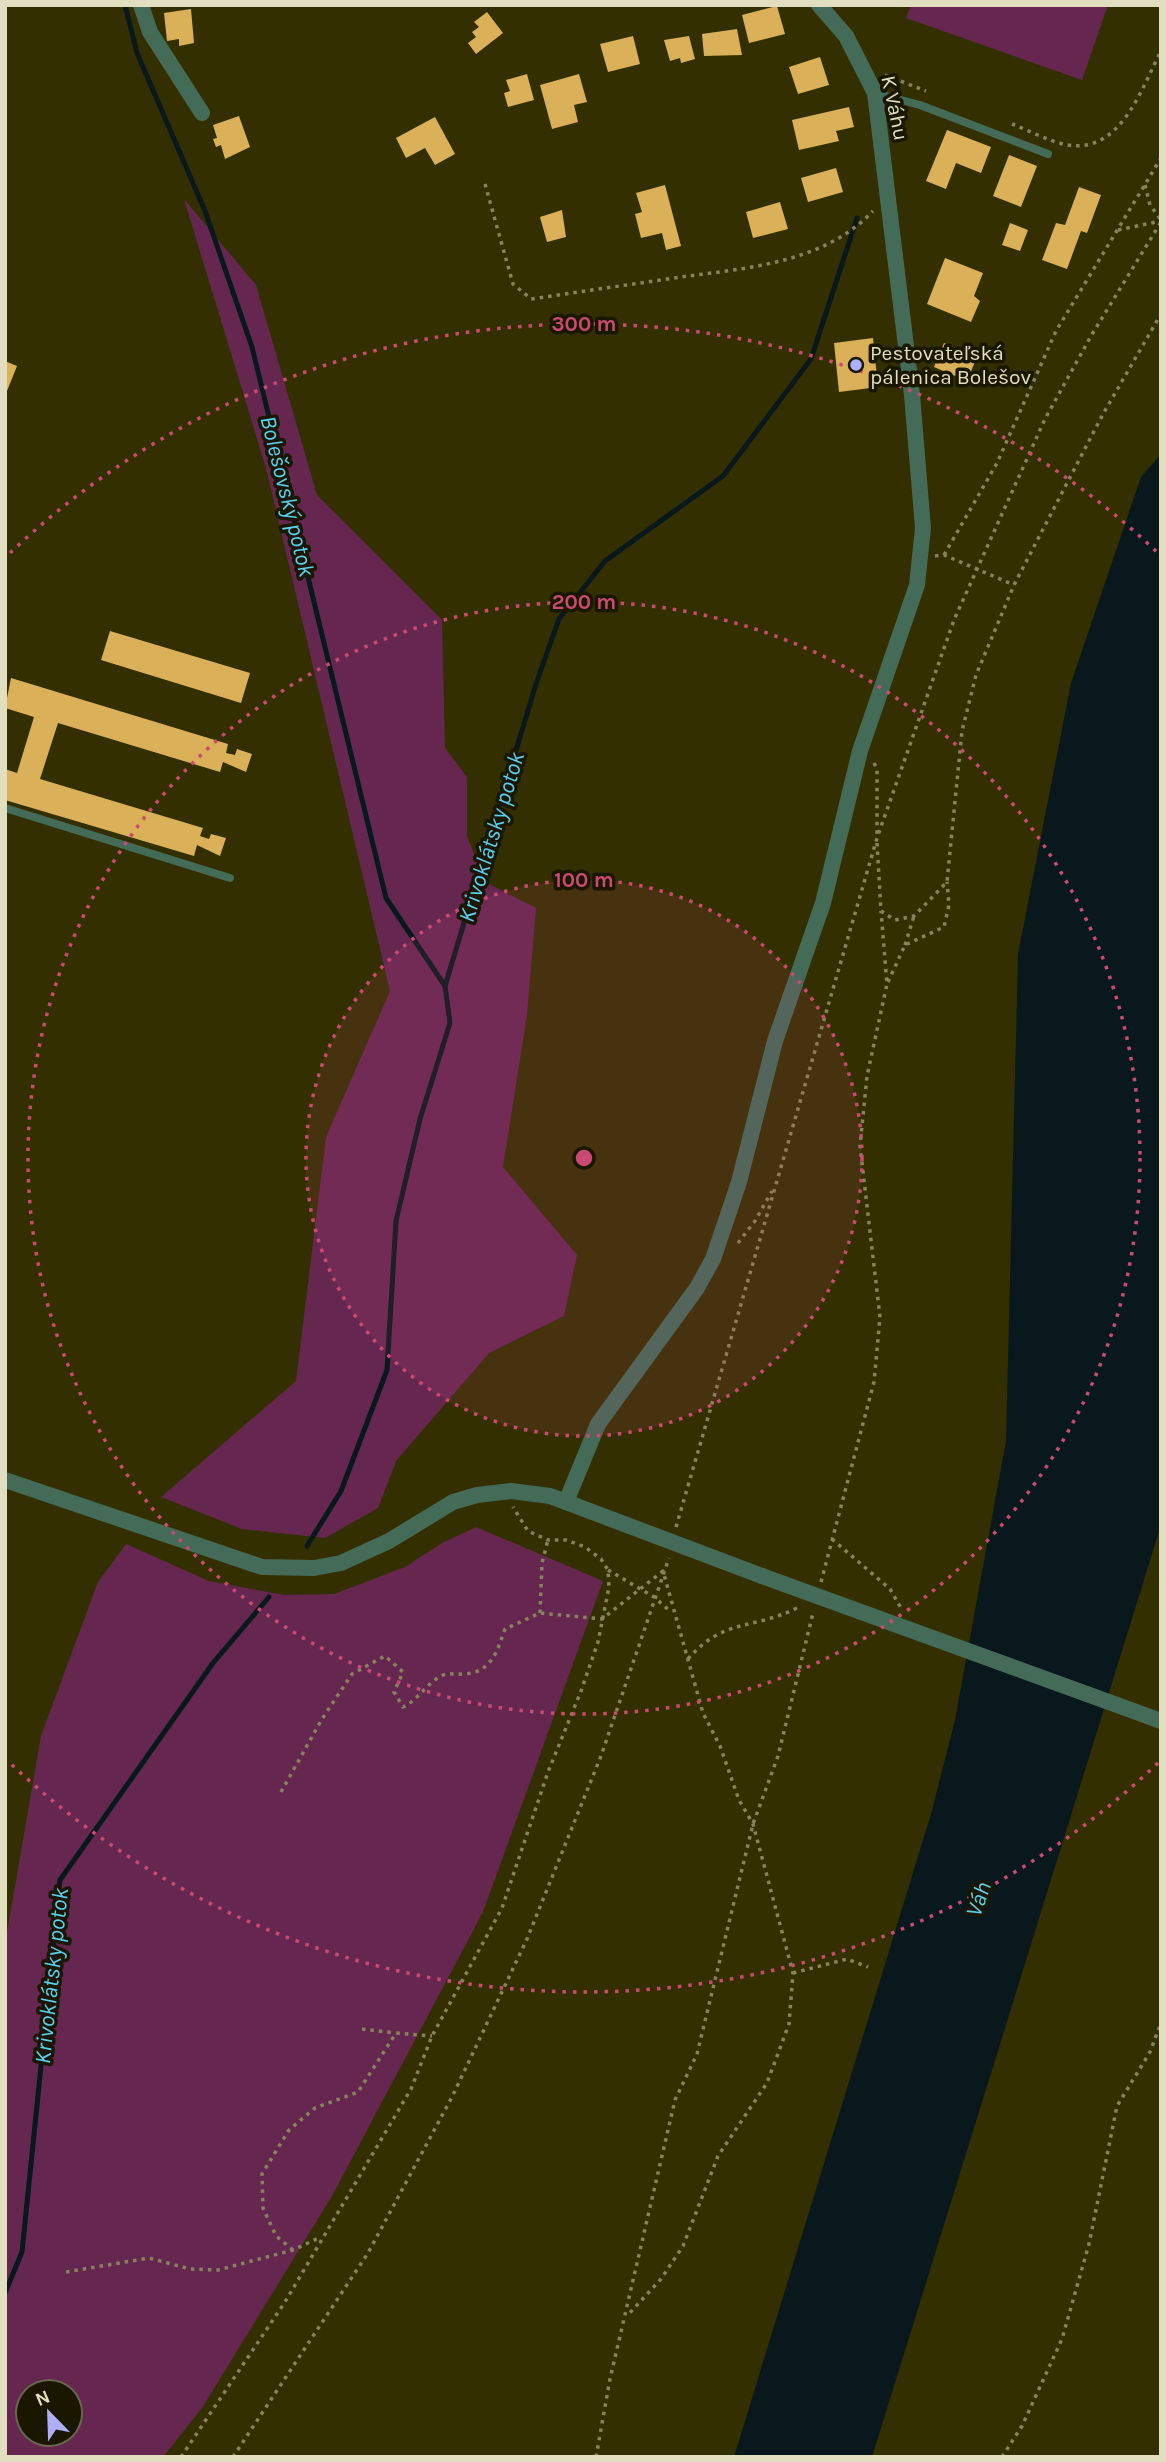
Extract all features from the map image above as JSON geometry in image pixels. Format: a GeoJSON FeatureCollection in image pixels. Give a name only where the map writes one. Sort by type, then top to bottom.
{"type":"FeatureCollection","features":[{"type":"Feature","properties":{"kind":"street"},"geometry":{"type":"LineString","coordinates":[[141,5],[150,32],[202,113]]}},
{"type":"Feature","properties":{"kind":"street","name":"K Váhu"},"geometry":{"type":"LineString","coordinates":[[566,1502],[598,1423],[697,1288],[713,1259],[739,1182],[775,1041],[823,903],[860,751],[914,596],[923,528],[889,194],[875,93],[846,36],[818,5]]}},
{"type":"Feature","properties":{"kind":"street"},"geometry":{"type":"LineString","coordinates":[[5,1480],[239,1562],[290,1570],[314,1568],[352,1559],[389,1541],[453,1503],[477,1495],[511,1490],[542,1494],[1161,1721]]}},
{"type":"Feature","properties":{"kind":"lane"},"geometry":{"type":"LineString","coordinates":[[875,93],[920,106],[1048,154]]}},
{"type":"Feature","properties":{"kind":"lane"},"geometry":{"type":"LineString","coordinates":[[5,808],[230,878]]}},
{"type":"Feature","properties":{"kind":"path"},"geometry":{"type":"LineString","coordinates":[[1002,120],[1066,145],[1090,143],[1110,134],[1126,118],[1161,51]]}},
{"type":"Feature","properties":{"kind":"path"},"geometry":{"type":"LineString","coordinates":[[863,66],[937,96]]}},
{"type":"Feature","properties":{"kind":"path"},"geometry":{"type":"LineString","coordinates":[[1014,585],[944,555],[997,463],[1056,331],[1161,158]]}},
{"type":"Feature","properties":{"kind":"path"},"geometry":{"type":"LineString","coordinates":[[485,184],[513,284],[531,299],[771,264],[821,248],[843,236],[863,222],[889,194]]}},
{"type":"Feature","properties":{"kind":"path"},"geometry":{"type":"LineString","coordinates":[[1145,186],[1150,205],[1161,221]]}},
{"type":"Feature","properties":{"kind":"path"},"geometry":{"type":"LineString","coordinates":[[1117,230],[1161,221]]}},
{"type":"Feature","properties":{"kind":"path"},"geometry":{"type":"LineString","coordinates":[[233,2457],[368,2253],[452,2097],[527,1939],[586,1793],[663,1571],[671,1555],[672,1543],[877,838],[954,620],[1045,419],[1091,336],[1161,221]]}},
{"type":"Feature","properties":{"kind":"path"},"geometry":{"type":"LineString","coordinates":[[905,945],[944,927],[949,905],[947,881],[966,705],[976,675],[1014,585],[1103,414],[1161,314]]}},
{"type":"Feature","properties":{"kind":"path"},"geometry":{"type":"LineString","coordinates":[[860,751],[872,757],[877,769],[877,838],[887,984]]}},
{"type":"Feature","properties":{"kind":"path"},"geometry":{"type":"LineString","coordinates":[[820,1586],[874,1382],[880,1317],[860,1146],[867,1076],[887,984],[905,945],[914,915],[947,881]]}},
{"type":"Feature","properties":{"kind":"path"},"geometry":{"type":"LineString","coordinates":[[881,911],[895,920],[914,915]]}},
{"type":"Feature","properties":{"kind":"path"},"geometry":{"type":"LineString","coordinates":[[713,1259],[724,1256],[745,1234],[777,1180]]}},
{"type":"Feature","properties":{"kind":"path"},"geometry":{"type":"LineString","coordinates":[[511,1490],[512,1505],[528,1531],[548,1540],[566,1540],[585,1547],[601,1559],[608,1570],[654,1597],[673,1613]]}},
{"type":"Feature","properties":{"kind":"path"},"geometry":{"type":"LineString","coordinates":[[832,1539],[890,1589],[903,1613]]}},
{"type":"Feature","properties":{"kind":"path"},"geometry":{"type":"LineString","coordinates":[[540,1613],[542,1563],[548,1540]]}},
{"type":"Feature","properties":{"kind":"path"},"geometry":{"type":"LineString","coordinates":[[181,2457],[285,2302],[411,2089],[432,2036],[502,1908],[548,1772],[581,1691],[602,1619],[609,1587],[608,1570]]}},
{"type":"Feature","properties":{"kind":"path"},"geometry":{"type":"LineString","coordinates":[[282,1793],[322,1719],[352,1674],[386,1656],[403,1672],[394,1692],[403,1707],[412,1703],[428,1684],[445,1673],[465,1674],[483,1670],[495,1657],[505,1629],[540,1613],[602,1619],[663,1571]]}},
{"type":"Feature","properties":{"kind":"path"},"geometry":{"type":"LineString","coordinates":[[625,2317],[661,2279],[683,2246],[718,2156],[767,2083],[789,2024],[793,1973],[753,1824],[739,1800],[720,1746],[703,1713],[663,1571]]}},
{"type":"Feature","properties":{"kind":"path"},"geometry":{"type":"LineString","coordinates":[[688,1659],[704,1640],[723,1630],[768,1620],[808,1603]]}},
{"type":"Feature","properties":{"kind":"path"},"geometry":{"type":"LineString","coordinates":[[596,2457],[675,2101],[697,2054],[753,1824],[778,1756],[814,1611]]}},
{"type":"Feature","properties":{"kind":"path"},"geometry":{"type":"LineString","coordinates":[[793,1973],[846,1959],[868,1967]]}},
{"type":"Feature","properties":{"kind":"path"},"geometry":{"type":"LineString","coordinates":[[1002,2457],[1022,2426],[1062,2339],[1089,2244],[1117,2106],[1150,2052],[1161,2022]]}},
{"type":"Feature","properties":{"kind":"path"},"geometry":{"type":"LineString","coordinates":[[362,2029],[432,2036]]}},
{"type":"Feature","properties":{"kind":"path"},"geometry":{"type":"LineString","coordinates":[[293,2250],[275,2236],[262,2208],[262,2174],[289,2130],[315,2108],[358,2092],[396,2033]]}},
{"type":"Feature","properties":{"kind":"path"},"geometry":{"type":"LineString","coordinates":[[66,2272],[149,2258],[190,2269],[218,2270],[293,2250],[323,2236]]}},
{"type":"Feature","properties":{"kind":"shaded area"},"geometry":{"type":"Polygon","coordinates":[[[911,5],[1108,5],[1082,80],[906,18],[911,5]]]}},
{"type":"Feature","properties":{"kind":"shaded area"},"geometry":{"type":"Polygon","coordinates":[[[184,199],[256,285],[317,495],[442,620],[445,748],[467,777],[467,836],[485,882],[536,908],[527,1015],[503,1167],[577,1255],[564,1316],[489,1353],[396,1461],[378,1508],[325,1538],[242,1529],[161,1497],[296,1381],[326,1137],[390,991],[266,468],[184,199]]]}},
{"type":"Feature","properties":{"kind":"shaded area"},"geometry":{"type":"Polygon","coordinates":[[[476,1527],[603,1581],[483,1912],[332,2196],[202,2408],[163,2457],[5,2457],[5,1944],[41,1736],[98,1582],[126,1544],[209,1581],[284,1595],[334,1594],[405,1567],[442,1543],[476,1527]]]}},
{"type":"Feature","properties":{"kind":"water","name":"Váh"},"geometry":{"type":"Polygon","coordinates":[[[1161,454],[1161,1525],[872,2457],[734,2457],[931,1814],[955,1720],[1006,1441],[1018,954],[1071,683],[1141,477],[1161,454]]]}},
{"type":"Feature","properties":{"kind":"building"},"geometry":{"type":"Polygon","coordinates":[[[777,6],[785,34],[749,43],[742,15],[777,6]]]}},
{"type":"Feature","properties":{"kind":"building"},"geometry":{"type":"Polygon","coordinates":[[[191,9],[194,43],[179,46],[179,39],[167,41],[164,13],[191,9]]]}},
{"type":"Feature","properties":{"kind":"building"},"geometry":{"type":"Polygon","coordinates":[[[487,12],[503,33],[476,54],[468,43],[476,37],[472,32],[479,27],[474,22],[487,12]]]}},
{"type":"Feature","properties":{"kind":"building"},"geometry":{"type":"Polygon","coordinates":[[[737,29],[742,55],[704,56],[702,34],[737,29]]]}},
{"type":"Feature","properties":{"kind":"building"},"geometry":{"type":"Polygon","coordinates":[[[633,36],[640,64],[608,72],[600,44],[633,36]]]}},
{"type":"Feature","properties":{"kind":"building"},"geometry":{"type":"Polygon","coordinates":[[[689,36],[695,59],[681,63],[680,58],[670,61],[664,40],[689,36]]]}},
{"type":"Feature","properties":{"kind":"building"},"geometry":{"type":"Polygon","coordinates":[[[820,57],[829,85],[798,94],[789,67],[820,57]]]}},
{"type":"Feature","properties":{"kind":"building"},"geometry":{"type":"Polygon","coordinates":[[[527,74],[534,100],[508,107],[504,93],[510,91],[506,80],[527,74]]]}},
{"type":"Feature","properties":{"kind":"building"},"geometry":{"type":"Polygon","coordinates":[[[579,74],[587,102],[574,105],[578,122],[552,129],[540,85],[579,74]]]}},
{"type":"Feature","properties":{"kind":"building"},"geometry":{"type":"Polygon","coordinates":[[[849,107],[854,127],[836,131],[839,141],[799,150],[792,120],[849,107]]]}},
{"type":"Feature","properties":{"kind":"building"},"geometry":{"type":"Polygon","coordinates":[[[239,116],[250,147],[225,159],[221,145],[216,147],[213,139],[217,138],[213,125],[239,116]]]}},
{"type":"Feature","properties":{"kind":"building"},"geometry":{"type":"Polygon","coordinates":[[[435,117],[455,154],[435,165],[425,148],[406,158],[396,138],[435,117]]]}},
{"type":"Feature","properties":{"kind":"building"},"geometry":{"type":"Polygon","coordinates":[[[947,130],[991,147],[981,173],[956,163],[946,189],[926,181],[947,130]]]}},
{"type":"Feature","properties":{"kind":"building"},"geometry":{"type":"Polygon","coordinates":[[[1009,155],[1037,166],[1021,207],[993,196],[1009,155]]]}},
{"type":"Feature","properties":{"kind":"building"},"geometry":{"type":"Polygon","coordinates":[[[836,168],[843,192],[808,202],[801,178],[836,168]]]}},
{"type":"Feature","properties":{"kind":"building"},"geometry":{"type":"Polygon","coordinates":[[[665,185],[681,246],[666,250],[662,233],[641,238],[635,214],[642,212],[636,193],[665,185]]]}},
{"type":"Feature","properties":{"kind":"building"},"geometry":{"type":"Polygon","coordinates":[[[1079,187],[1101,195],[1087,233],[1081,231],[1067,269],[1042,260],[1056,223],[1065,225],[1079,187]]]}},
{"type":"Feature","properties":{"kind":"building"},"geometry":{"type":"Polygon","coordinates":[[[780,202],[788,229],[753,238],[746,212],[780,202]]]}},
{"type":"Feature","properties":{"kind":"building"},"geometry":{"type":"Polygon","coordinates":[[[562,210],[566,237],[547,242],[540,217],[562,210]]]}},
{"type":"Feature","properties":{"kind":"building"},"geometry":{"type":"Polygon","coordinates":[[[1010,223],[1028,230],[1020,251],[1002,245],[1010,223]]]}},
{"type":"Feature","properties":{"kind":"building"},"geometry":{"type":"Polygon","coordinates":[[[945,258],[983,273],[974,296],[980,301],[971,322],[927,304],[945,258]]]}},
{"type":"Feature","properties":{"kind":"building","name":"Pestovateľská pálenica Bolešov"},"geometry":{"type":"Polygon","coordinates":[[[873,338],[878,387],[839,392],[834,343],[873,338]]]}},
{"type":"Feature","properties":{"kind":"building"},"geometry":{"type":"Polygon","coordinates":[[[944,343],[977,357],[967,381],[934,367],[944,343]]]}},
{"type":"Feature","properties":{"kind":"building"},"geometry":{"type":"Polygon","coordinates":[[[5,361],[17,366],[5,396],[5,361]]]}},
{"type":"Feature","properties":{"kind":"building"},"geometry":{"type":"Polygon","coordinates":[[[110,631],[250,673],[241,703],[101,660],[110,631]]]}},
{"type":"Feature","properties":{"kind":"building"},"geometry":{"type":"Polygon","coordinates":[[[11,678],[228,744],[226,753],[235,755],[237,749],[252,754],[246,772],[223,762],[220,772],[58,723],[40,779],[203,828],[200,836],[209,839],[211,834],[226,838],[220,856],[197,845],[194,856],[5,800],[5,769],[17,773],[34,717],[5,708],[11,678]]]}},
{"type":"Feature","properties":{"kind":"waterway","name":"Bolešovský potok"},"geometry":{"type":"LineString","coordinates":[[125,5],[137,53],[205,211],[252,347],[386,898],[445,986]]}},
{"type":"Feature","properties":{"kind":"waterway","name":"Krivoklátsky potok"},"geometry":{"type":"LineString","coordinates":[[307,1546],[341,1491],[387,1370],[396,1221],[420,1119],[450,1023],[445,986],[536,684],[559,619],[605,561],[723,476],[811,359],[857,218]]}},
{"type":"Feature","properties":{"kind":"waterway","name":"Krivoklátsky potok"},"geometry":{"type":"LineString","coordinates":[[5,2293],[22,2252],[60,1880],[213,1663],[269,1597]]}},
{"type":"Feature","properties":{"kind":"place","name":"Pestovateľská pálenica Bolešov"},"geometry":{"type":"Point","coordinates":[856,365]}}]}
